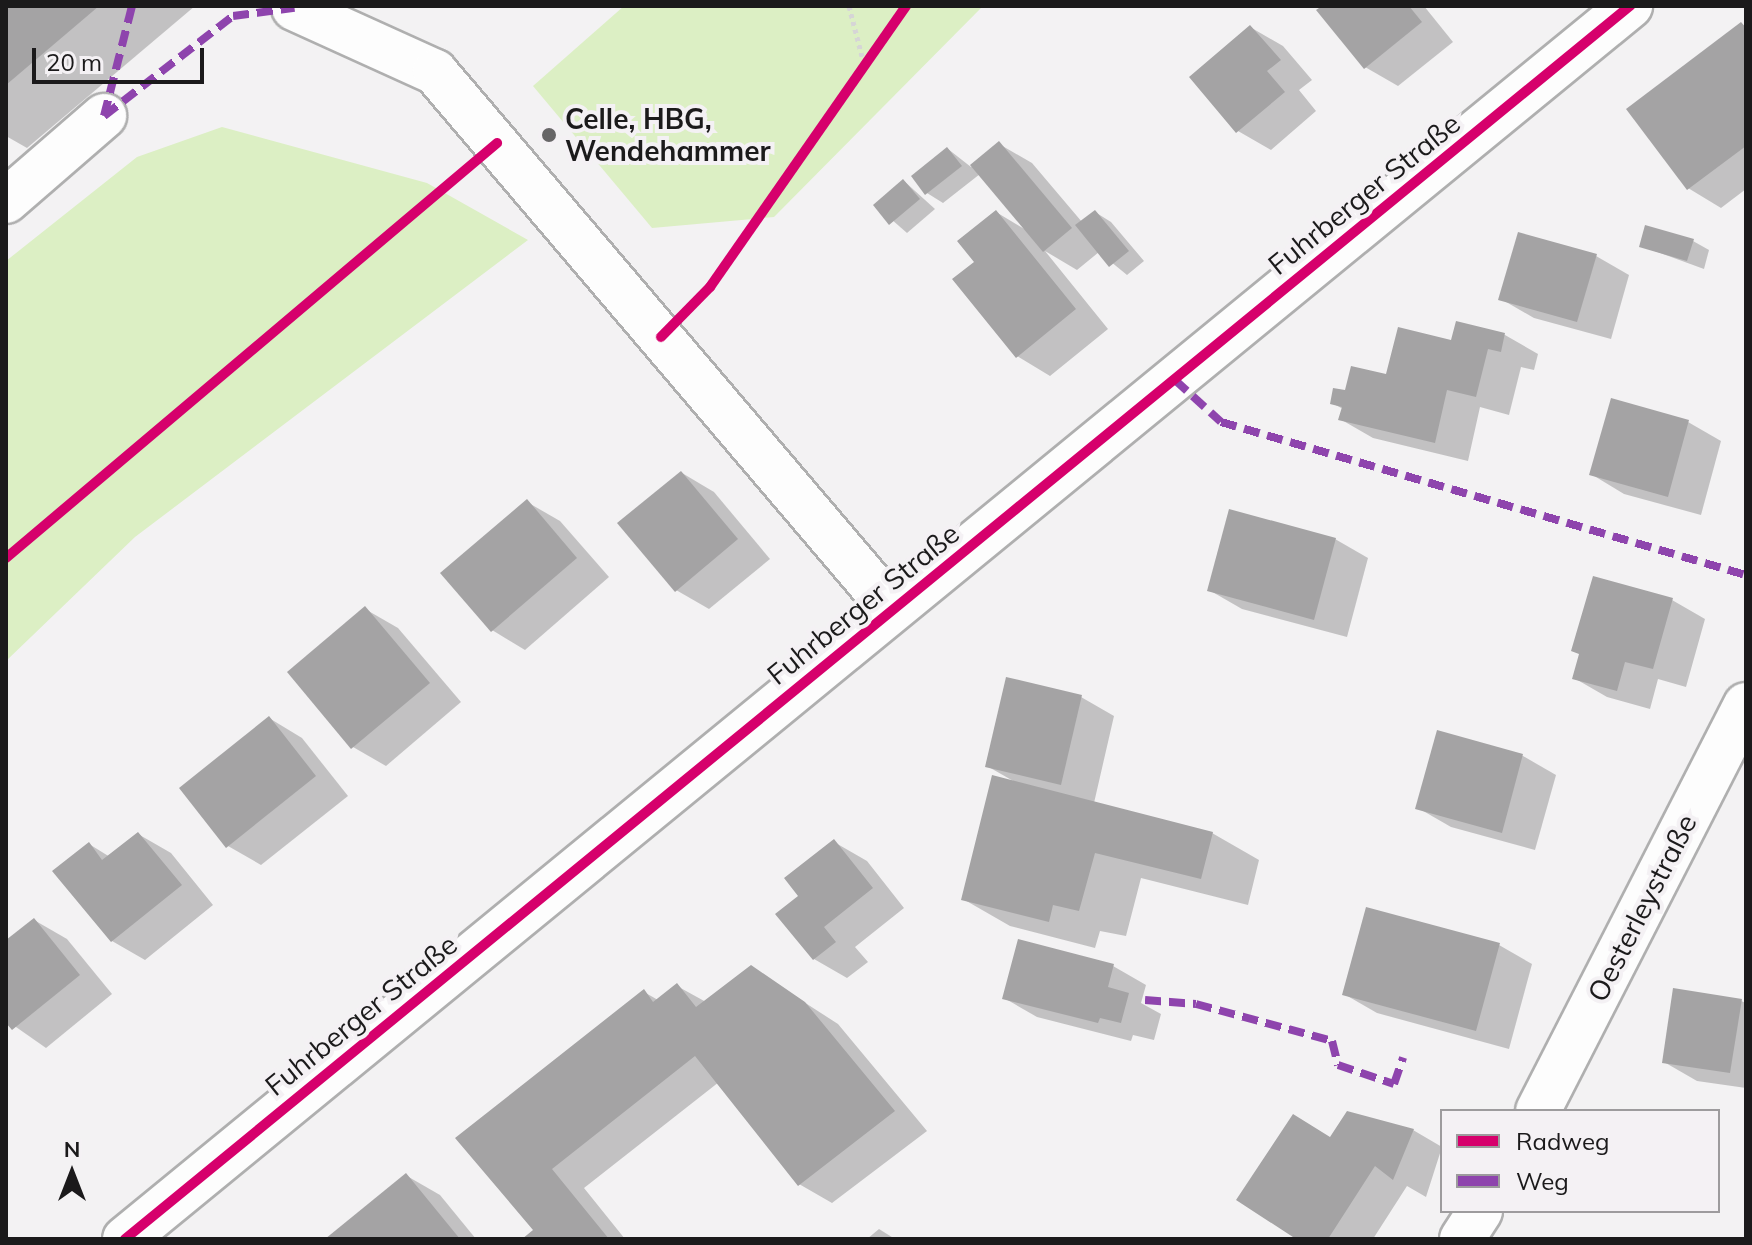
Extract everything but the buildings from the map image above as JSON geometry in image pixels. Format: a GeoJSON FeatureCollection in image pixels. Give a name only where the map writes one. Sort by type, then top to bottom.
{"type":"FeatureCollection","features":[{"type":"Feature","properties":{"kind":"main road","name":"Fuhrberger Straße"},"geometry":{"type":"LineString","coordinates":[[125,1239],[1630,6]]}},
{"type":"Feature","properties":{"kind":"main road"},"geometry":{"type":"LineString","coordinates":[[294,8],[435,72],[892,609]]}},
{"type":"Feature","properties":{"kind":"main road"},"geometry":{"type":"LineString","coordinates":[[6,201],[104,116]]}},
{"type":"Feature","properties":{"kind":"main road","name":"Oesterleystraße"},"geometry":{"type":"LineString","coordinates":[[1539,1109],[1746,705]]}},
{"type":"Feature","properties":{"kind":"main road"},"geometry":{"type":"LineString","coordinates":[[1462,1239],[1479,1213]]}},
{"type":"Feature","properties":{"kind":"path"},"geometry":{"type":"LineString","coordinates":[[849,6],[864,64]]}},
{"type":"Feature","properties":{"kind":"green space"},"geometry":{"type":"Polygon","coordinates":[[[624,6],[983,6],[774,217],[652,228],[533,86],[624,6]]]}},
{"type":"Feature","properties":{"kind":"green space"},"geometry":{"type":"Polygon","coordinates":[[[222,127],[427,183],[528,240],[135,537],[6,661],[6,261],[137,157],[222,127]]]}},
{"type":"Feature","properties":{"kind":"marked path"},"geometry":{"type":"LineString","coordinates":[[104,116],[132,6]]}},
{"type":"Feature","properties":{"kind":"marked path"},"geometry":{"type":"LineString","coordinates":[[104,116],[233,16],[294,8]]}},
{"type":"Feature","properties":{"kind":"marked path"},"geometry":{"type":"LineString","coordinates":[[1175,380],[1221,422],[1746,575]]}},
{"type":"Feature","properties":{"kind":"marked path"},"geometry":{"type":"LineString","coordinates":[[1145,1000],[1196,1004],[1332,1041],[1338,1065],[1394,1084],[1403,1058]]}},
{"type":"Feature","properties":{"kind":"cycle path"},"geometry":{"type":"LineString","coordinates":[[661,337],[710,287],[906,6]]}},
{"type":"Feature","properties":{"kind":"cycle path"},"geometry":{"type":"LineString","coordinates":[[125,1239],[1630,6]]}},
{"type":"Feature","properties":{"kind":"cycle path"},"geometry":{"type":"LineString","coordinates":[[6,558],[497,143]]}},
{"type":"Feature","properties":{"kind":"place","name":"Celle, HBG, Wendehammer"},"geometry":{"type":"Point","coordinates":[549,135]}}]}
